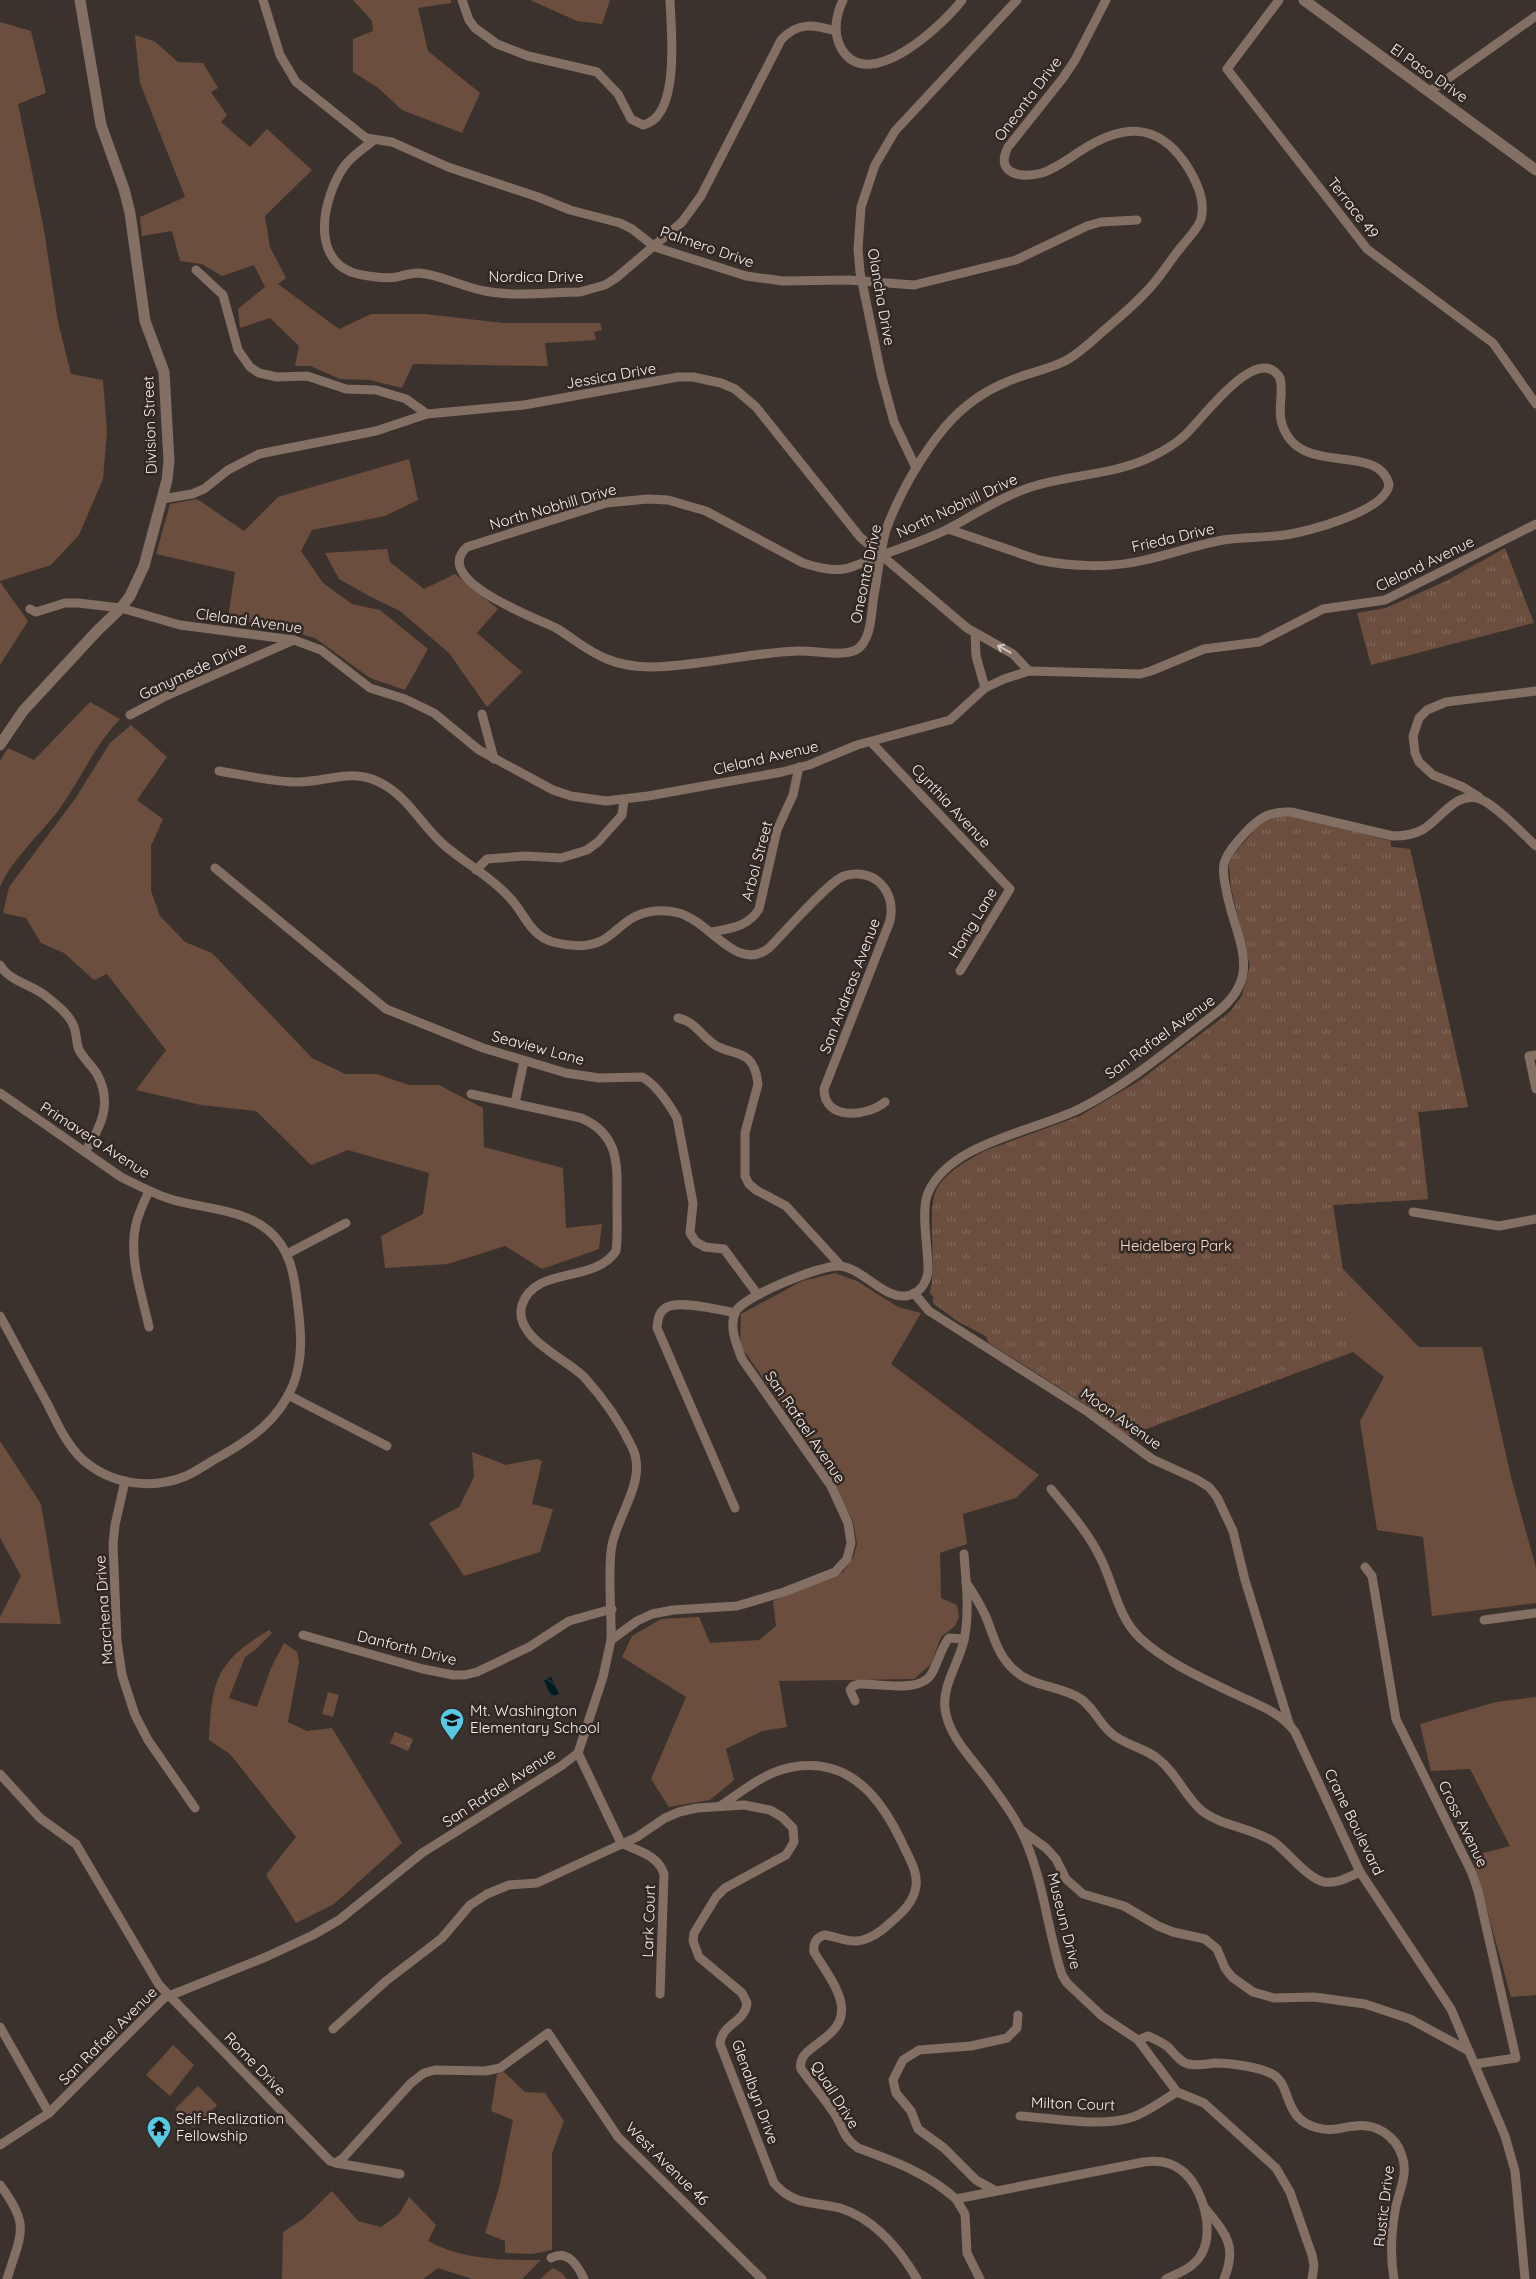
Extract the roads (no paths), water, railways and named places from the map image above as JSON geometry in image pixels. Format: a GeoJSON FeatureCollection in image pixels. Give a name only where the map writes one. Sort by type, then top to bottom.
{"type":"FeatureCollection","features":[{"type":"Feature","properties":{"kind":"street","name":"Division Street"},"geometry":{"type":"LineString","coordinates":[[0,744],[23,711],[120,608],[137,582],[144,566],[162,499],[169,461],[164,372],[145,322],[130,213],[124,189],[101,125],[80,0]]}},
{"type":"Feature","properties":{"kind":"street","name":"Palmero Drive"},"geometry":{"type":"LineString","coordinates":[[263,0],[280,56],[296,82],[366,138],[392,142],[428,160],[538,197],[570,210],[620,223],[637,232],[654,246],[746,276],[766,280],[862,282],[898,285],[934,282],[1016,260],[1088,226],[1101,222],[1136,220]]}},
{"type":"Feature","properties":{"kind":"street"},"geometry":{"type":"LineString","coordinates":[[462,0],[469,20],[475,28],[483,36],[497,44],[528,56],[597,72],[618,94],[631,119],[643,126],[653,120],[660,109],[671,81],[673,62],[670,0]]}},
{"type":"Feature","properties":{"kind":"street"},"geometry":{"type":"LineString","coordinates":[[843,0],[836,20],[836,32],[840,45],[851,60],[866,65],[875,64],[905,50],[926,37],[941,24],[962,0]]}},
{"type":"Feature","properties":{"kind":"street","name":"Olancha Drive"},"geometry":{"type":"LineString","coordinates":[[916,468],[886,398],[862,282],[858,249],[861,208],[872,172],[884,147],[907,116],[1017,0]]}},
{"type":"Feature","properties":{"kind":"street","name":"Oneonta Drive"},"geometry":{"type":"LineString","coordinates":[[459,556],[461,569],[471,581],[500,603],[557,629],[607,659],[625,665],[643,667],[783,652],[846,653],[860,647],[868,633],[886,531],[916,468],[944,428],[975,399],[1009,380],[1054,366],[1084,348],[1135,303],[1153,284],[1201,220],[1201,200],[1190,170],[1170,145],[1161,138],[1143,131],[1121,132],[1103,138],[1054,168],[1041,173],[1019,176],[1009,171],[1005,165],[1005,153],[1008,148],[1075,60],[1106,0]]}},
{"type":"Feature","properties":{"kind":"street","name":"Terrace 49"},"geometry":{"type":"LineString","coordinates":[[1279,0],[1227,69],[1367,249],[1493,344],[1536,404]]}},
{"type":"Feature","properties":{"kind":"street","name":"El Paso Drive"},"geometry":{"type":"LineString","coordinates":[[1304,0],[1536,170]]}},
{"type":"Feature","properties":{"kind":"street"},"geometry":{"type":"LineString","coordinates":[[1429,92],[1536,16]]}},
{"type":"Feature","properties":{"kind":"street","name":"Nordica Drive"},"geometry":{"type":"LineString","coordinates":[[374,140],[352,158],[337,178],[324,219],[325,236],[331,254],[338,263],[353,272],[391,278],[408,274],[434,275],[487,292],[580,292],[605,285],[616,278],[682,222],[702,196],[782,40],[795,28],[804,26],[818,26],[836,32]]}},
{"type":"Feature","properties":{"kind":"street"},"geometry":{"type":"LineString","coordinates":[[196,270],[223,295],[238,350],[250,367],[259,373],[277,377],[307,376],[346,389],[376,390],[406,399],[427,414]]}},
{"type":"Feature","properties":{"kind":"street","name":"North Nobhill Drive"},"geometry":{"type":"LineString","coordinates":[[459,556],[467,547],[606,504],[648,499],[678,502],[706,511],[803,563],[816,567],[844,569],[948,529],[984,507],[1032,486],[1102,472],[1154,456],[1183,437],[1237,381],[1257,368],[1265,367],[1271,368],[1280,378],[1282,425],[1294,442],[1316,455],[1376,466],[1388,480]]}},
{"type":"Feature","properties":{"kind":"street","name":"Jessica Drive"},"geometry":{"type":"LineString","coordinates":[[162,499],[192,494],[204,489],[228,470],[259,454],[376,431],[427,414],[524,406],[678,377],[693,377],[721,383],[735,390],[756,407],[860,537],[975,633],[1013,654],[1029,671]]}},
{"type":"Feature","properties":{"kind":"street","name":"Frieda Drive"},"geometry":{"type":"LineString","coordinates":[[948,529],[1055,564],[1125,563],[1145,560],[1204,544],[1284,535],[1342,519],[1376,502],[1385,495],[1388,489],[1388,480]]}},
{"type":"Feature","properties":{"kind":"street","name":"Cleland Avenue"},"geometry":{"type":"LineString","coordinates":[[30,610],[36,612],[65,603],[120,608],[180,625],[294,640],[321,650],[370,688],[405,699],[434,713],[464,739],[494,759],[553,790],[571,796],[606,801],[624,800],[799,767],[871,742],[950,720],[985,688],[1004,679],[1029,671],[1140,674],[1204,649],[1259,642],[1323,609],[1385,600],[1536,524]]}},
{"type":"Feature","properties":{"kind":"street"},"geometry":{"type":"LineString","coordinates":[[975,633],[976,656],[985,688]]}},
{"type":"Feature","properties":{"kind":"street","name":"Ganymede Drive"},"geometry":{"type":"LineString","coordinates":[[130,715],[164,697],[294,640]]}},
{"type":"Feature","properties":{"kind":"street"},"geometry":{"type":"LineString","coordinates":[[1490,804],[1463,787],[1433,775],[1426,769],[1415,753],[1413,736],[1415,726],[1426,710],[1446,702],[1536,691]]}},
{"type":"Feature","properties":{"kind":"street"},"geometry":{"type":"LineString","coordinates":[[482,714],[494,759]]}},
{"type":"Feature","properties":{"kind":"street","name":"Cynthia Avenue"},"geometry":{"type":"LineString","coordinates":[[871,742],[1010,889]]}},
{"type":"Feature","properties":{"kind":"street","name":"Arbol Street"},"geometry":{"type":"LineString","coordinates":[[712,932],[741,926],[755,916],[759,908],[777,830],[793,795],[799,767]]}},
{"type":"Feature","properties":{"kind":"street","name":"San Andreas Avenue"},"geometry":{"type":"LineString","coordinates":[[219,771],[295,782],[310,782],[341,775],[366,777],[393,791],[416,812],[438,839],[508,895],[534,932],[553,942],[579,946],[599,942],[636,916],[660,910],[683,915],[712,932],[734,952],[741,955],[757,955],[769,948],[834,881],[842,876],[860,874],[877,880],[884,886],[892,902],[890,921],[824,1089],[824,1097],[830,1108],[843,1114],[877,1109],[885,1102]]}},
{"type":"Feature","properties":{"kind":"street","name":"San Rafael Avenue"},"geometry":{"type":"LineString","coordinates":[[914,1293],[921,1288],[928,1272],[927,1195],[936,1179],[951,1166],[981,1146],[1078,1109],[1134,1077],[1226,1005],[1232,998],[1244,976],[1245,965],[1229,904],[1224,877],[1224,863],[1231,850],[1253,824],[1274,811],[1291,812],[1402,836],[1421,831],[1455,802],[1464,798],[1480,799],[1490,804],[1536,846]]}},
{"type":"Feature","properties":{"kind":"street"},"geometry":{"type":"LineString","coordinates":[[476,870],[487,859],[525,856],[562,858],[587,850],[598,842],[622,815],[624,800]]}},
{"type":"Feature","properties":{"kind":"street","name":"Seaview Lane"},"geometry":{"type":"LineString","coordinates":[[215,868],[386,1009],[483,1048],[566,1073],[598,1078],[642,1077],[648,1081],[671,1106],[677,1118],[692,1203],[690,1233],[696,1242],[705,1247],[724,1249],[758,1295]]}},
{"type":"Feature","properties":{"kind":"street","name":"Honig Lane"},"geometry":{"type":"LineString","coordinates":[[960,971],[1010,889]]}},
{"type":"Feature","properties":{"kind":"street"},"geometry":{"type":"LineString","coordinates":[[0,965],[9,975],[46,996],[66,1014],[75,1030],[79,1050],[98,1077],[105,1100],[105,1112],[98,1133],[85,1152]]}},
{"type":"Feature","properties":{"kind":"street"},"geometry":{"type":"LineString","coordinates":[[678,1018],[687,1020],[700,1029],[714,1044],[748,1059],[758,1076],[758,1084],[745,1133],[745,1176],[749,1184],[756,1190],[786,1206],[840,1266],[898,1296],[914,1293]]}},
{"type":"Feature","properties":{"kind":"street"},"geometry":{"type":"LineString","coordinates":[[1536,1055],[1528,1056],[1536,1090]]}},
{"type":"Feature","properties":{"kind":"street"},"geometry":{"type":"LineString","coordinates":[[516,1103],[524,1061]]}},
{"type":"Feature","properties":{"kind":"street","name":"Primavera Avenue"},"geometry":{"type":"LineString","coordinates":[[0,1093],[121,1177],[148,1191],[170,1199],[244,1216],[269,1232],[287,1254],[294,1279],[301,1334],[298,1368],[288,1395],[275,1416],[256,1434],[187,1475],[157,1484],[125,1481],[95,1469],[74,1450],[0,1316]]}},
{"type":"Feature","properties":{"kind":"street"},"geometry":{"type":"LineString","coordinates":[[471,1094],[516,1103],[591,1123],[602,1131],[614,1150],[617,1166],[616,1251],[603,1265],[533,1287],[524,1301],[521,1318],[535,1340],[585,1378],[634,1450],[636,1464],[635,1481],[612,1545],[611,1640]]}},
{"type":"Feature","properties":{"kind":"street"},"geometry":{"type":"LineString","coordinates":[[148,1191],[136,1224],[133,1241],[134,1255],[149,1327]]}},
{"type":"Feature","properties":{"kind":"street"},"geometry":{"type":"LineString","coordinates":[[1413,1212],[1498,1226],[1536,1219]]}},
{"type":"Feature","properties":{"kind":"street"},"geometry":{"type":"LineString","coordinates":[[287,1254],[346,1223]]}},
{"type":"Feature","properties":{"kind":"street"},"geometry":{"type":"LineString","coordinates":[[735,1508],[657,1328],[658,1316],[667,1307],[684,1306],[735,1313],[743,1303],[758,1295],[823,1268],[840,1266]]}},
{"type":"Feature","properties":{"kind":"street","name":"Moon Avenue"},"geometry":{"type":"LineString","coordinates":[[914,1293],[929,1311],[1088,1412],[1152,1459],[1200,1480],[1209,1487],[1217,1497],[1233,1531],[1245,1580],[1289,1723]]}},
{"type":"Feature","properties":{"kind":"street","name":"San Rafael Avenue"},"geometry":{"type":"LineString","coordinates":[[0,2144],[49,2113],[169,1995],[266,1957],[333,1924],[422,1854],[561,1766],[578,1753],[604,1677],[611,1640],[637,1621],[652,1614],[673,1610],[737,1606],[784,1592],[835,1572],[847,1559],[851,1543],[848,1523],[831,1486],[742,1359],[733,1325],[735,1313]]}},
{"type":"Feature","properties":{"kind":"street"},"geometry":{"type":"LineString","coordinates":[[288,1395],[386,1446]]}},
{"type":"Feature","properties":{"kind":"street","name":"Marchena Drive"},"geometry":{"type":"LineString","coordinates":[[125,1481],[115,1525],[113,1544],[117,1641],[122,1675],[135,1715],[148,1740],[194,1808]]}},
{"type":"Feature","properties":{"kind":"street","name":"Crane Boulevard"},"geometry":{"type":"LineString","coordinates":[[1051,1489],[1090,1539],[1103,1564],[1121,1612],[1138,1636],[1171,1662],[1276,1714],[1289,1723],[1296,1732],[1360,1872],[1451,2009],[1470,2052],[1511,2153],[1515,2171],[1525,2279]]}},
{"type":"Feature","properties":{"kind":"street","name":"Museum Drive"},"geometry":{"type":"LineString","coordinates":[[964,1554],[967,1618],[964,1639],[945,1697],[948,1720],[961,1745],[988,1780],[1021,1830],[1035,1865],[1062,1975],[1067,1983],[1097,2012],[1138,2040],[1178,2092],[1204,2103],[1268,2160],[1280,2174],[1290,2192],[1312,2255],[1314,2266],[1312,2279]]}},
{"type":"Feature","properties":{"kind":"street","name":"Cross Avenue"},"geometry":{"type":"LineString","coordinates":[[1365,1567],[1372,1576],[1396,1719],[1472,1873],[1478,1891],[1516,2058],[1475,2064]]}},
{"type":"Feature","properties":{"kind":"street"},"geometry":{"type":"LineString","coordinates":[[966,1582],[980,1605],[995,1642],[1009,1665],[1026,1679],[1038,1685],[1067,1693],[1082,1700],[1111,1733],[1122,1741],[1155,1756],[1166,1765],[1200,1809],[1220,1821],[1252,1831],[1272,1841],[1310,1874],[1324,1882],[1339,1881],[1360,1872]]}},
{"type":"Feature","properties":{"kind":"street","name":"Danforth Drive"},"geometry":{"type":"LineString","coordinates":[[303,1635],[423,1669],[453,1676],[465,1675],[477,1672],[529,1646],[568,1621],[612,1609]]}},
{"type":"Feature","properties":{"kind":"street"},"geometry":{"type":"LineString","coordinates":[[1484,1620],[1536,1613]]}},
{"type":"Feature","properties":{"kind":"street"},"geometry":{"type":"LineString","coordinates":[[855,1701],[850,1690],[853,1686],[859,1684],[908,1686],[925,1681],[931,1676],[949,1638],[954,1636],[964,1639]]}},
{"type":"Feature","properties":{"kind":"street"},"geometry":{"type":"LineString","coordinates":[[578,1753],[621,1843]]}},
{"type":"Feature","properties":{"kind":"street","name":"Quail Drive"},"geometry":{"type":"LineString","coordinates":[[720,1806],[768,1775],[782,1769],[808,1766],[823,1767],[851,1777],[875,1797],[891,1818],[916,1877],[913,1897],[907,1907],[896,1918],[868,1938],[850,1941],[824,1935],[815,1941],[814,1952],[837,1994],[842,2010],[837,2026],[819,2044],[804,2053],[799,2063],[801,2069],[833,2112],[844,2136],[851,2143],[858,2148],[915,2169],[956,2199]]}},
{"type":"Feature","properties":{"kind":"street","name":"Rome Drive"},"geometry":{"type":"LineString","coordinates":[[0,1774],[40,1818],[76,1844],[159,1986],[324,2156],[336,2163]]}},
{"type":"Feature","properties":{"kind":"street","name":"Glenalbyn Drive"},"geometry":{"type":"LineString","coordinates":[[333,2029],[386,1981],[442,1938],[470,1905],[487,1894],[509,1885],[537,1883],[621,1843],[679,1812],[720,1806],[744,1805],[770,1810],[789,1822],[794,1836],[791,1849],[786,1855],[731,1884],[716,1897],[697,1926],[693,1941],[699,1957],[745,1998],[746,2009],[743,2015],[723,2031],[720,2044],[770,2176],[778,2188],[790,2198],[801,2202],[841,2209],[872,2224],[896,2248],[917,2279]]}},
{"type":"Feature","properties":{"kind":"street"},"geometry":{"type":"LineString","coordinates":[[1021,1830],[1046,1848],[1056,1859],[1066,1879],[1083,1894],[1124,1906],[1158,1926],[1173,1932],[1205,1939],[1212,1943],[1232,1977],[1253,1992],[1274,1998],[1314,1997],[1365,2004],[1410,2019],[1470,2052]]}},
{"type":"Feature","properties":{"kind":"street","name":"Lark Court"},"geometry":{"type":"LineString","coordinates":[[621,1843],[653,1858],[662,1867],[664,1874],[660,1994]]}},
{"type":"Feature","properties":{"kind":"street"},"geometry":{"type":"LineString","coordinates":[[996,2191],[976,2180],[944,2148],[918,2129],[910,2111],[896,2093],[893,2080],[903,2060],[919,2050],[972,2046],[1007,2038],[1017,2028],[1018,2015]]}},
{"type":"Feature","properties":{"kind":"street"},"geometry":{"type":"LineString","coordinates":[[0,2028],[49,2113]]}},
{"type":"Feature","properties":{"kind":"street","name":"West Avenue 46"},"geometry":{"type":"LineString","coordinates":[[336,2163],[411,2083],[424,2074],[435,2070],[485,2071],[500,2068],[548,2033],[618,2137],[762,2279]]}},
{"type":"Feature","properties":{"kind":"street","name":"Rustic Drive"},"geometry":{"type":"LineString","coordinates":[[1138,2040],[1148,2036],[1158,2040],[1179,2059],[1189,2064],[1228,2064],[1273,2075],[1281,2083],[1288,2102],[1296,2115],[1312,2126],[1329,2130],[1364,2125],[1380,2130],[1394,2140],[1402,2153],[1405,2171],[1392,2232],[1394,2279]]}},
{"type":"Feature","properties":{"kind":"street","name":"Milton Court"},"geometry":{"type":"LineString","coordinates":[[1020,2116],[1099,2121],[1121,2120],[1144,2112],[1178,2092]]}},
{"type":"Feature","properties":{"kind":"street"},"geometry":{"type":"LineString","coordinates":[[980,2279],[967,2253],[965,2214],[956,2199],[1153,2161],[1171,2164],[1180,2169],[1194,2184],[1208,2223],[1206,2245],[1193,2264],[1166,2279]]}},
{"type":"Feature","properties":{"kind":"street"},"geometry":{"type":"LineString","coordinates":[[336,2163],[400,2174]]}},
{"type":"Feature","properties":{"kind":"street"},"geometry":{"type":"LineString","coordinates":[[0,2185],[14,2203],[22,2224],[8,2279]]}},
{"type":"Feature","properties":{"kind":"street"},"geometry":{"type":"LineString","coordinates":[[1201,2202],[1219,2223],[1229,2246],[1230,2257],[1224,2279]]}},
{"type":"Feature","properties":{"kind":"street"},"geometry":{"type":"LineString","coordinates":[[551,2258],[555,2255],[571,2259],[579,2267],[584,2279]]}},
{"type":"Feature","properties":{"kind":"water"},"geometry":{"type":"Polygon","coordinates":[[[551,1677],[559,1694],[551,1697],[544,1680],[551,1677]]]}},
{"type":"Feature","properties":{"kind":"place","name":"Mt. Washington Elementary School"},"geometry":{"type":"Point","coordinates":[452,1741]}},
{"type":"Feature","properties":{"kind":"place","name":"Self-Realization Fellowship"},"geometry":{"type":"Point","coordinates":[159,2149]}},
{"type":"Feature","properties":{"kind":"park label","name":"Heidelberg Park"},"geometry":{"type":"Point","coordinates":[1176,1246]}}]}
